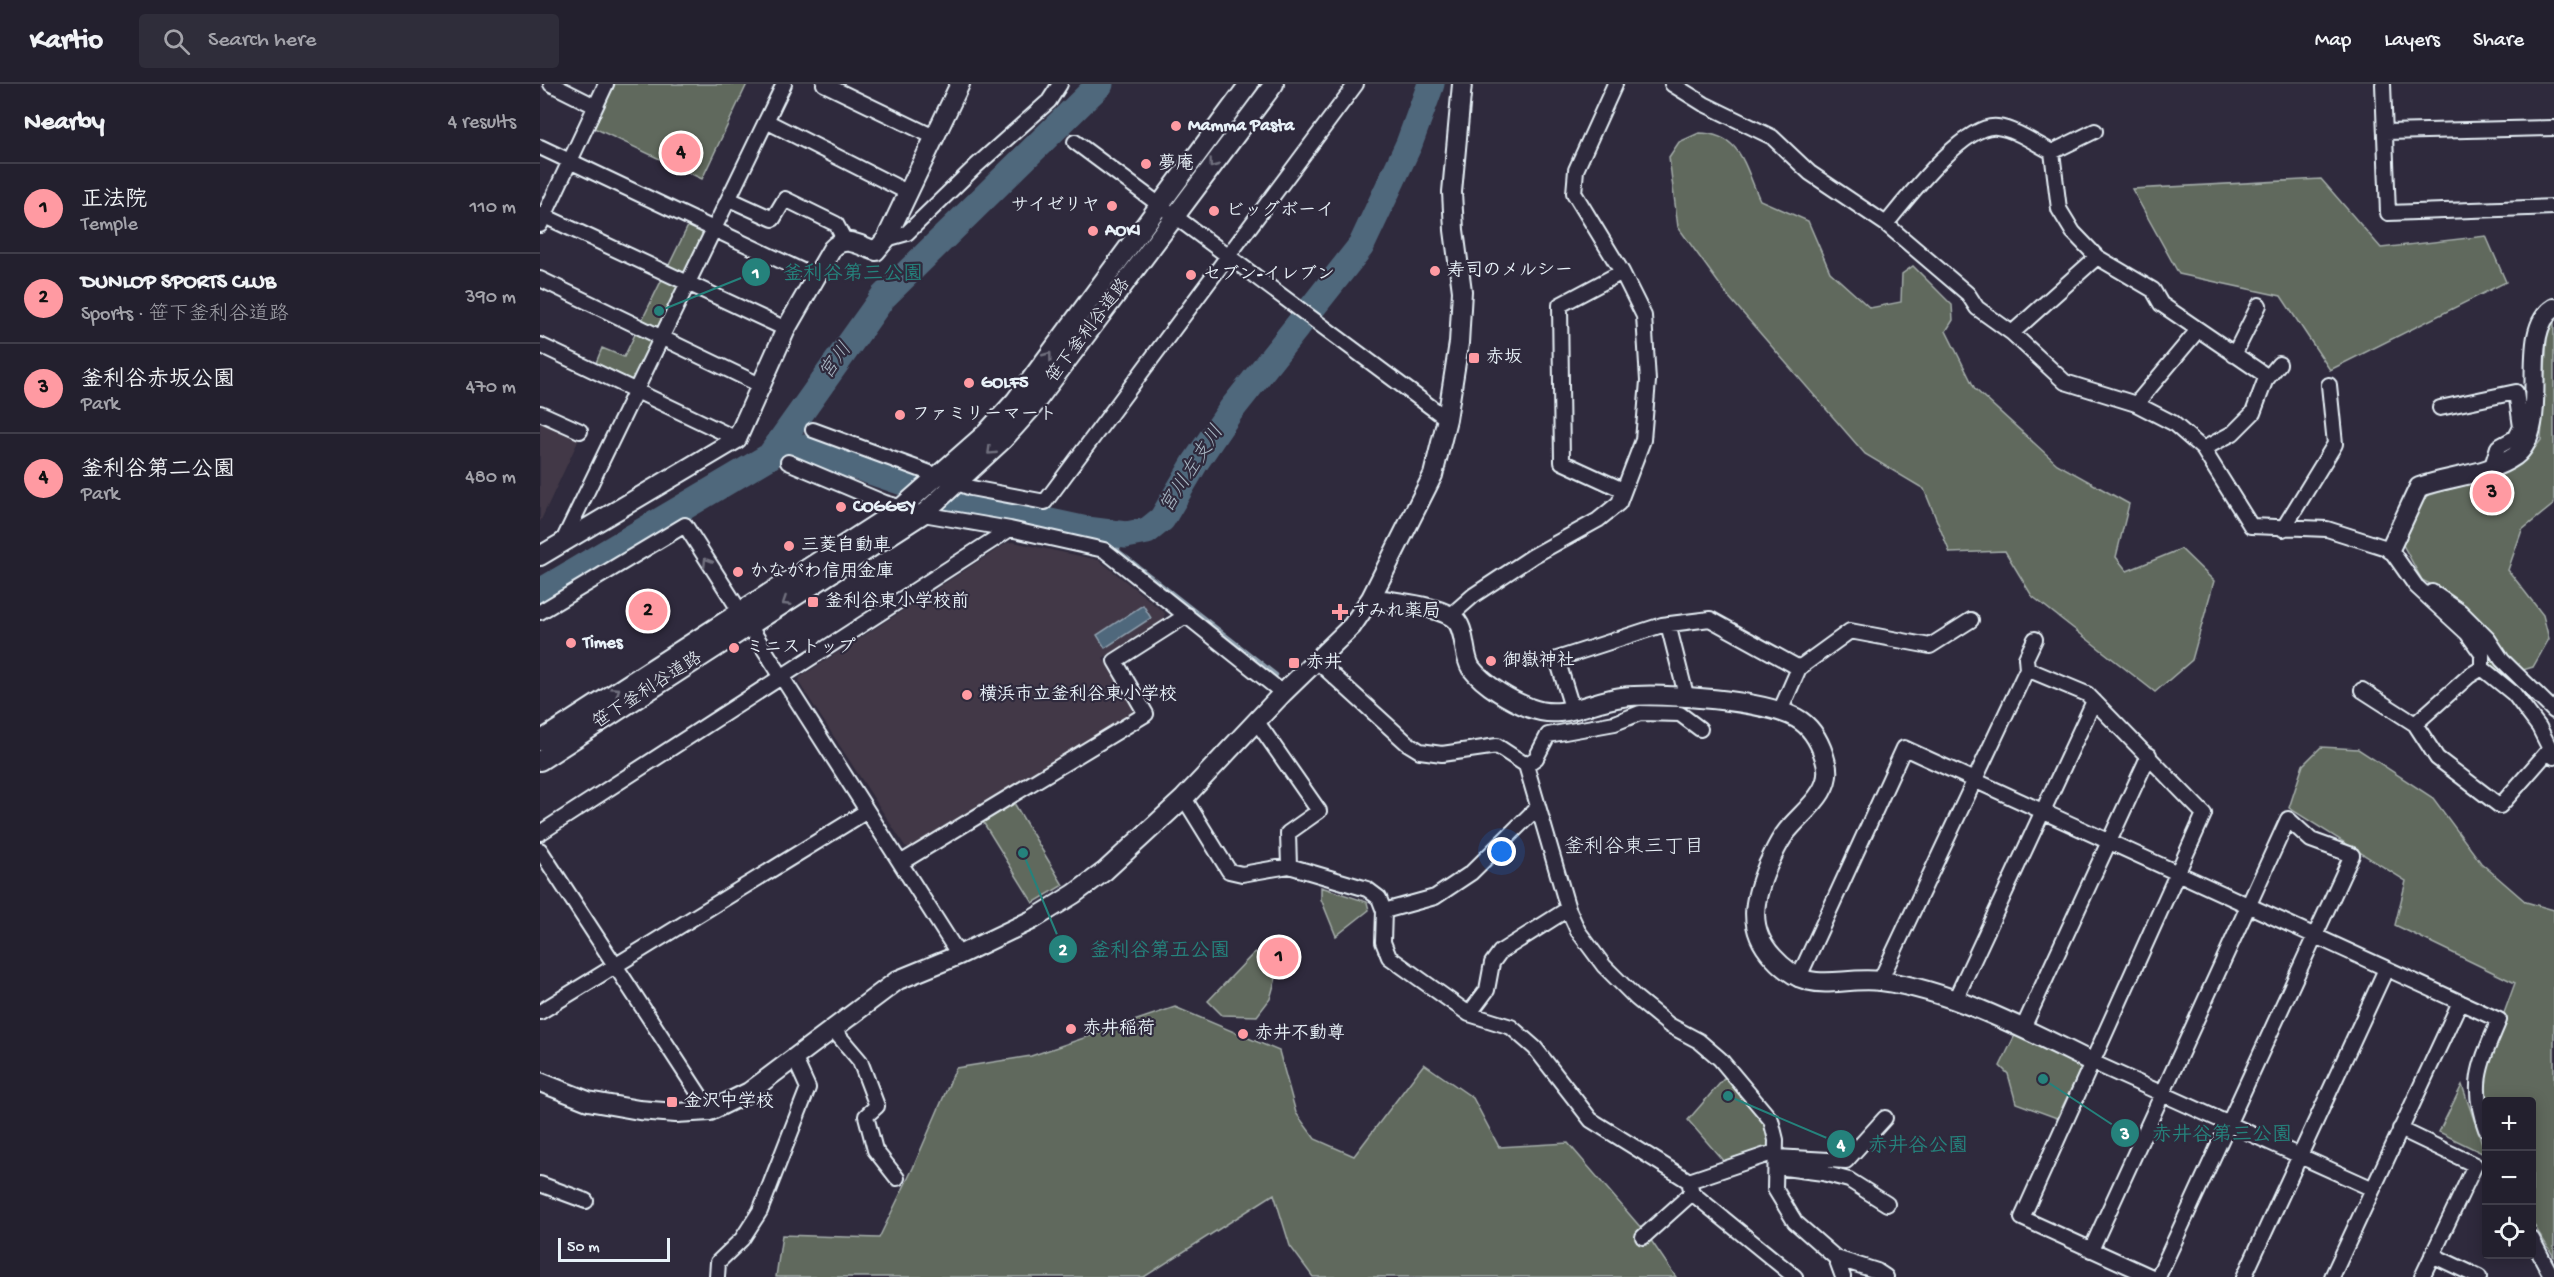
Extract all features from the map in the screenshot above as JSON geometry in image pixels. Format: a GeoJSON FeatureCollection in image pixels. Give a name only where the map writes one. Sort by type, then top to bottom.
{"type":"FeatureCollection","features":[{"type":"Feature","properties":{"kind":"street"},"geometry":{"type":"LineString","coordinates":[[551,84],[595,106]]}},
{"type":"Feature","properties":{"kind":"street"},"geometry":{"type":"LineString","coordinates":[[606,84],[542,218],[786,329]]}},
{"type":"Feature","properties":{"kind":"street"},"geometry":{"type":"LineString","coordinates":[[563,541],[784,84]]}},
{"type":"Feature","properties":{"kind":"street"},"geometry":{"type":"LineString","coordinates":[[824,84],[934,137]]}},
{"type":"Feature","properties":{"kind":"street"},"geometry":{"type":"LineString","coordinates":[[886,239],[907,233],[976,166],[1049,101],[1060,84]]}},
{"type":"Feature","properties":{"kind":"street","name":"笹下釜利谷道路"},"geometry":{"type":"LineString","coordinates":[[540,741],[923,514],[958,483],[1030,410],[1167,211],[1250,84]]}},
{"type":"Feature","properties":{"kind":"street","name":"笹下釜利谷道路"},"geometry":{"type":"LineString","coordinates":[[540,761],[901,508],[986,433],[1015,401],[1167,211],[1274,84]]}},
{"type":"Feature","properties":{"kind":"street"},"geometry":{"type":"LineString","coordinates":[[813,430],[971,488],[1045,502],[1229,258],[1356,84]]}},
{"type":"Feature","properties":{"kind":"street"},"geometry":{"type":"LineString","coordinates":[[540,1082],[588,1101],[639,1110],[676,1113],[710,1111],[749,1092],[898,980],[959,956],[1032,920],[1074,894],[1105,871],[1184,798],[1283,693],[1352,626],[1371,598],[1433,475],[1447,419],[1459,343],[1461,302],[1452,192],[1462,84]]}},
{"type":"Feature","properties":{"kind":"street"},"geometry":{"type":"LineString","coordinates":[[1450,616],[1474,595],[1533,556],[1598,520],[1618,503],[1643,440],[1648,381],[1644,316],[1622,272],[1574,193],[1576,170],[1614,84]]}},
{"type":"Feature","properties":{"kind":"street"},"geometry":{"type":"LineString","coordinates":[[1672,84],[1704,104],[1772,137],[1810,173],[1886,224],[1968,294],[1977,308],[2012,333],[2065,382],[2136,404],[2173,423],[2203,449],[2251,526],[2327,529],[2390,549],[2416,586],[2467,633],[2482,654],[2482,668]]}},
{"type":"Feature","properties":{"kind":"street"},"geometry":{"type":"LineString","coordinates":[[2383,84],[2388,213],[2554,207]]}},
{"type":"Feature","properties":{"kind":"street"},"geometry":{"type":"LineString","coordinates":[[540,556],[737,439],[786,329],[832,249],[838,243],[845,241],[876,251],[886,239],[958,85]]}},
{"type":"Feature","properties":{"kind":"street"},"geometry":{"type":"LineString","coordinates":[[766,121],[907,192]]}},
{"type":"Feature","properties":{"kind":"street"},"geometry":{"type":"LineString","coordinates":[[1886,224],[1939,161],[1982,128],[1998,127],[2052,152]]}},
{"type":"Feature","properties":{"kind":"street"},"geometry":{"type":"LineString","coordinates":[[2386,132],[2554,128]]}},
{"type":"Feature","properties":{"kind":"street"},"geometry":{"type":"LineString","coordinates":[[2052,152],[2095,131]]}},
{"type":"Feature","properties":{"kind":"street"},"geometry":{"type":"LineString","coordinates":[[1075,142],[1447,419]]}},
{"type":"Feature","properties":{"kind":"street"},"geometry":{"type":"LineString","coordinates":[[540,147],[815,277]]}},
{"type":"Feature","properties":{"kind":"street"},"geometry":{"type":"LineString","coordinates":[[2052,152],[2059,209],[2073,232],[2097,258],[2153,290],[2161,304],[2268,377]]}},
{"type":"Feature","properties":{"kind":"street"},"geometry":{"type":"LineString","coordinates":[[729,199],[773,219],[785,199],[836,224],[845,241]]}},
{"type":"Feature","properties":{"kind":"street"},"geometry":{"type":"LineString","coordinates":[[2012,333],[2097,258]]}},
{"type":"Feature","properties":{"kind":"street"},"geometry":{"type":"LineString","coordinates":[[1622,272],[1560,305],[1562,462],[1623,490]]}},
{"type":"Feature","properties":{"kind":"street"},"geometry":{"type":"LineString","coordinates":[[540,279],[760,385]]}},
{"type":"Feature","properties":{"kind":"street"},"geometry":{"type":"LineString","coordinates":[[2234,355],[2259,305]]}},
{"type":"Feature","properties":{"kind":"street"},"geometry":{"type":"LineString","coordinates":[[2390,549],[2419,487],[2470,475],[2514,458],[2529,445],[2536,429],[2539,332],[2549,312],[2554,308]]}},
{"type":"Feature","properties":{"kind":"street"},"geometry":{"type":"LineString","coordinates":[[2136,404],[2198,330]]}},
{"type":"Feature","properties":{"kind":"street"},"geometry":{"type":"LineString","coordinates":[[540,345],[737,439]]}},
{"type":"Feature","properties":{"kind":"street"},"geometry":{"type":"LineString","coordinates":[[2203,449],[2233,433],[2253,413],[2268,377],[2279,364]]}},
{"type":"Feature","properties":{"kind":"street"},"geometry":{"type":"LineString","coordinates":[[2283,529],[2334,444],[2329,385]]}},
{"type":"Feature","properties":{"kind":"street"},"geometry":{"type":"LineString","coordinates":[[2440,408],[2516,392],[2521,428],[2517,437],[2498,447],[2492,466]]}},
{"type":"Feature","properties":{"kind":"street"},"geometry":{"type":"LineString","coordinates":[[540,412],[580,431]]}},
{"type":"Feature","properties":{"kind":"street"},"geometry":{"type":"LineString","coordinates":[[788,462],[901,508],[1104,550],[1283,693]]}},
{"type":"Feature","properties":{"kind":"street"},"geometry":{"type":"LineString","coordinates":[[540,612],[685,525],[780,676],[902,862],[959,956]]}},
{"type":"Feature","properties":{"kind":"street"},"geometry":{"type":"LineString","coordinates":[[540,833],[1010,529]]}},
{"type":"Feature","properties":{"kind":"street"},"geometry":{"type":"LineString","coordinates":[[2416,586],[2436,594],[2461,612],[2488,639],[2502,660],[2554,711]]}},
{"type":"Feature","properties":{"kind":"street"},"geometry":{"type":"LineString","coordinates":[[1371,598],[1450,616],[1459,627],[1471,667],[1493,686],[1531,709],[1554,714],[1622,697],[1686,699],[1781,709],[1811,730],[1822,749],[1828,769],[1823,787],[1812,805],[1779,842],[1754,903],[1754,917],[1760,940],[1773,958],[1798,979],[1821,984],[1880,981],[1955,1000],[2230,1122],[2373,1189]]}},
{"type":"Feature","properties":{"kind":"street"},"geometry":{"type":"LineString","coordinates":[[902,862],[1146,714],[1115,661],[1187,615]]}},
{"type":"Feature","properties":{"kind":"street"},"geometry":{"type":"LineString","coordinates":[[1573,711],[1557,659],[1668,624],[1710,619],[1798,668]]}},
{"type":"Feature","properties":{"kind":"street"},"geometry":{"type":"LineString","coordinates":[[1781,709],[1798,668],[1850,632],[1930,646],[1971,620]]}},
{"type":"Feature","properties":{"kind":"street"},"geometry":{"type":"LineString","coordinates":[[1668,624],[1686,699]]}},
{"type":"Feature","properties":{"kind":"street"},"geometry":{"type":"LineString","coordinates":[[1880,981],[2027,669],[2026,658],[2036,639]]}},
{"type":"Feature","properties":{"kind":"street"},"geometry":{"type":"LineString","coordinates":[[1317,661],[1407,743],[1420,750],[1442,754],[1497,746],[1526,765],[1548,834],[1568,909],[1578,932],[1635,998],[1669,1025],[1699,1041],[1737,1077],[1771,1120],[1776,1140],[1774,1189],[1783,1207],[1795,1222],[1836,1258],[1877,1271],[1886,1277]]}},
{"type":"Feature","properties":{"kind":"street"},"geometry":{"type":"LineString","coordinates":[[2415,724],[2469,676],[2482,668]]}},
{"type":"Feature","properties":{"kind":"street"},"geometry":{"type":"LineString","coordinates":[[2362,690],[2415,724],[2437,758],[2500,806],[2552,754],[2539,727],[2514,694],[2482,668]]}},
{"type":"Feature","properties":{"kind":"street"},"geometry":{"type":"LineString","coordinates":[[2027,669],[2087,694],[2149,755],[2204,814],[2180,873],[2022,1218],[2152,1277]]}},
{"type":"Feature","properties":{"kind":"street"},"geometry":{"type":"LineString","coordinates":[[1955,1000],[2094,700]]}},
{"type":"Feature","properties":{"kind":"street"},"geometry":{"type":"LineString","coordinates":[[1526,765],[1536,758],[1548,735],[1615,723],[1640,713],[1680,714],[1700,729]]}},
{"type":"Feature","properties":{"kind":"street"},"geometry":{"type":"LineString","coordinates":[[1257,722],[1318,811],[1288,833],[1289,866]]}},
{"type":"Feature","properties":{"kind":"street"},"geometry":{"type":"LineString","coordinates":[[540,735],[567,723]]}},
{"type":"Feature","properties":{"kind":"street"},"geometry":{"type":"LineString","coordinates":[[1798,979],[1904,748],[2499,1020],[2483,1059],[2476,1085],[2478,1106],[2482,1116]]}},
{"type":"Feature","properties":{"kind":"street"},"geometry":{"type":"LineString","coordinates":[[540,766],[556,750]]}},
{"type":"Feature","properties":{"kind":"street"},"geometry":{"type":"LineString","coordinates":[[2023,1029],[2149,755]]}},
{"type":"Feature","properties":{"kind":"street"},"geometry":{"type":"LineString","coordinates":[[1184,798],[1229,871],[1242,874],[1289,866],[1367,889],[1379,898],[1384,912],[1383,942],[1389,957],[1469,1014],[1511,1027],[1535,1048],[1591,1120],[1690,1187],[1795,1277]]}},
{"type":"Feature","properties":{"kind":"street"},"geometry":{"type":"LineString","coordinates":[[1384,912],[1435,897],[1471,873],[1538,807]]}},
{"type":"Feature","properties":{"kind":"street"},"geometry":{"type":"LineString","coordinates":[[540,1012],[867,811]]}},
{"type":"Feature","properties":{"kind":"street"},"geometry":{"type":"LineString","coordinates":[[2091,1250],[2288,819],[2311,840],[2352,855],[2158,1277]]}},
{"type":"Feature","properties":{"kind":"street"},"geometry":{"type":"LineString","coordinates":[[540,850],[710,1111]]}},
{"type":"Feature","properties":{"kind":"street"},"geometry":{"type":"LineString","coordinates":[[1469,1014],[1487,990],[1492,963],[1500,952],[1568,909]]}},
{"type":"Feature","properties":{"kind":"street"},"geometry":{"type":"LineString","coordinates":[[2244,1277],[2386,969]]}},
{"type":"Feature","properties":{"kind":"street"},"geometry":{"type":"LineString","coordinates":[[2332,1277],[2460,1002]]}},
{"type":"Feature","properties":{"kind":"street"},"geometry":{"type":"LineString","coordinates":[[832,1028],[860,1061],[877,1106],[866,1116],[875,1150],[897,1178]]}},
{"type":"Feature","properties":{"kind":"street"},"geometry":{"type":"LineString","coordinates":[[717,1277],[718,1262],[742,1239],[760,1211],[808,1088],[794,1057]]}},
{"type":"Feature","properties":{"kind":"street"},"geometry":{"type":"LineString","coordinates":[[1644,1236],[1690,1187],[1776,1159],[1846,1161],[1886,1118]]}},
{"type":"Feature","properties":{"kind":"street"},"geometry":{"type":"LineString","coordinates":[[2400,1129],[2475,1165],[2422,1277]]}},
{"type":"Feature","properties":{"kind":"street"},"geometry":{"type":"LineString","coordinates":[[1776,1159],[1849,1180],[1887,1204]]}},
{"type":"Feature","properties":{"kind":"street"},"geometry":{"type":"LineString","coordinates":[[540,1184],[586,1201]]}},
{"type":"Feature","properties":{"kind":"street"},"geometry":{"type":"LineString","coordinates":[[2536,1247],[2552,1277]]}},
{"type":"Feature","properties":{"kind":"street"},"geometry":{"type":"LineString","coordinates":[[2432,1256],[2479,1277]]}},
{"type":"Feature","properties":{"kind":"street"},"geometry":{"type":"LineString","coordinates":[[1836,1258],[1843,1277]]}},
{"type":"Feature","properties":{"kind":"shaded area"},"geometry":{"type":"Polygon","coordinates":[[[615,84],[747,84],[702,179],[594,128],[615,84]]]}},
{"type":"Feature","properties":{"kind":"shaded area"},"geometry":{"type":"Polygon","coordinates":[[[1699,133],[1724,139],[1733,146],[1745,164],[1760,200],[1808,221],[1830,272],[1870,308],[1901,302],[1902,274],[1913,266],[1952,305],[1953,320],[1946,331],[1975,389],[2057,464],[2129,504],[2116,557],[2127,571],[2181,549],[2214,581],[2192,660],[2155,692],[2032,596],[2005,551],[1950,553],[1924,489],[1865,454],[1728,296],[1678,227],[1669,157],[1679,142],[1699,133]]]}},
{"type":"Feature","properties":{"kind":"shaded area"},"geometry":{"type":"Polygon","coordinates":[[[2321,179],[2381,248],[2486,236],[2506,282],[2330,370],[2281,296],[2179,274],[2132,189],[2321,179]]]}},
{"type":"Feature","properties":{"kind":"shaded area"},"geometry":{"type":"Polygon","coordinates":[[[690,222],[709,231],[635,382],[596,363],[602,348],[624,357],[690,222]]]}},
{"type":"Feature","properties":{"kind":"shaded area"},"geometry":{"type":"Polygon","coordinates":[[[2554,320],[2554,504],[2522,530],[2508,570],[2543,615],[2549,639],[2533,667],[2523,670],[2514,665],[2505,680],[2488,662],[2483,629],[2448,593],[2422,580],[2403,545],[2424,497],[2503,471],[2518,463],[2541,440],[2547,336],[2554,320]]]}},
{"type":"Feature","properties":{"kind":"shaded area"},"geometry":{"type":"Polygon","coordinates":[[[540,419],[580,437],[540,522],[540,419]]]}},
{"type":"Feature","properties":{"kind":"shaded area","name":"横浜市立釜利谷東小学校"},"geometry":{"type":"Polygon","coordinates":[[[1013,542],[1099,560],[1165,613],[1163,620],[1103,658],[1135,707],[1132,715],[910,848],[905,846],[799,683],[800,677],[1007,543],[1013,542]]]}},
{"type":"Feature","properties":{"kind":"shaded area"},"geometry":{"type":"Polygon","coordinates":[[[2321,747],[2358,749],[2433,798],[2481,863],[2526,902],[2554,910],[2554,1257],[2536,1228],[2536,1097],[2482,1097],[2482,1113],[2477,1087],[2515,983],[2395,925],[2406,881],[2289,808],[2303,765],[2321,747]]]}},
{"type":"Feature","properties":{"kind":"shaded area"},"geometry":{"type":"Polygon","coordinates":[[[1014,803],[1063,885],[1033,903],[983,822],[1014,803]]]}},
{"type":"Feature","properties":{"kind":"shaded area"},"geometry":{"type":"Polygon","coordinates":[[[1321,887],[1367,902],[1369,910],[1336,936],[1321,899],[1321,887]]]}},
{"type":"Feature","properties":{"kind":"shaded area"},"geometry":{"type":"Polygon","coordinates":[[[1255,952],[1280,964],[1270,999],[1257,1016],[1222,1015],[1208,1001],[1255,952]]]}},
{"type":"Feature","properties":{"kind":"shaded area"},"geometry":{"type":"Polygon","coordinates":[[[1175,1007],[1279,1051],[1296,1113],[1315,1139],[1354,1156],[1424,1064],[1473,1098],[1499,1147],[1568,1143],[1648,1236],[1676,1277],[1313,1277],[1290,1246],[1274,1194],[1144,1277],[776,1277],[782,1235],[879,1238],[913,1168],[956,1068],[1031,1056],[1175,1007]]]}},
{"type":"Feature","properties":{"kind":"shaded area"},"geometry":{"type":"Polygon","coordinates":[[[2016,1033],[2083,1064],[2057,1118],[2016,1103],[2008,1074],[2000,1066],[2016,1033]]]}},
{"type":"Feature","properties":{"kind":"shaded area"},"geometry":{"type":"Polygon","coordinates":[[[1729,1073],[1767,1119],[1771,1149],[1725,1163],[1688,1120],[1729,1073]]]}},
{"type":"Feature","properties":{"kind":"shaded area"},"geometry":{"type":"Polygon","coordinates":[[[2462,1085],[2482,1143],[2482,1153],[2439,1132],[2462,1085]]]}},
{"type":"Feature","properties":{"kind":"water"},"geometry":{"type":"Polygon","coordinates":[[[1143,605],[1151,618],[1105,648],[1097,635],[1143,605]]]}},
{"type":"Feature","properties":{"kind":"waterway","name":"宮川"},"geometry":{"type":"LineString","coordinates":[[540,592],[770,456],[883,297],[1100,84]]}},
{"type":"Feature","properties":{"kind":"waterway","name":"宮川左支川"},"geometry":{"type":"LineString","coordinates":[[781,441],[968,504],[1087,530],[1126,535],[1147,531],[1162,519],[1195,463],[1231,410],[1361,246],[1409,144],[1431,84]]}},
{"type":"Feature","properties":{"kind":"waterway"},"geometry":{"type":"LineString","coordinates":[[1118,534],[1118,551],[1276,675]]}},
{"type":"Feature","properties":{"kind":"place","name":"Mamma Pasta"},"geometry":{"type":"Point","coordinates":[1176,126]}},
{"type":"Feature","properties":{"kind":"place","name":"釜利谷第二公園"},"geometry":{"type":"Point","coordinates":[681,153]}},
{"type":"Feature","properties":{"kind":"place","name":"夢庵"},"geometry":{"type":"Point","coordinates":[1146,164]}},
{"type":"Feature","properties":{"kind":"place","name":"サイゼリヤ"},"geometry":{"type":"Point","coordinates":[1112,206]}},
{"type":"Feature","properties":{"kind":"place","name":"ビッグボーイ"},"geometry":{"type":"Point","coordinates":[1214,211]}},
{"type":"Feature","properties":{"kind":"place","name":"AOKI"},"geometry":{"type":"Point","coordinates":[1093,231]}},
{"type":"Feature","properties":{"kind":"place","name":"寿司のメルシー"},"geometry":{"type":"Point","coordinates":[1435,271]}},
{"type":"Feature","properties":{"kind":"place","name":"セブン-イレブン"},"geometry":{"type":"Point","coordinates":[1191,275]}},
{"type":"Feature","properties":{"kind":"place","name":"釜利谷第三公園"},"geometry":{"type":"Point","coordinates":[659,311]}},
{"type":"Feature","properties":{"kind":"place","name":"赤坂"},"geometry":{"type":"Point","coordinates":[1474,358]}},
{"type":"Feature","properties":{"kind":"place","name":"GOLF5"},"geometry":{"type":"Point","coordinates":[969,383]}},
{"type":"Feature","properties":{"kind":"place","name":"ファミリーマート"},"geometry":{"type":"Point","coordinates":[900,415]}},
{"type":"Feature","properties":{"kind":"place","name":"釜利谷赤坂公園"},"geometry":{"type":"Point","coordinates":[2492,493]}},
{"type":"Feature","properties":{"kind":"place","name":"COGGEY"},"geometry":{"type":"Point","coordinates":[841,507]}},
{"type":"Feature","properties":{"kind":"place","name":"三菱自動車"},"geometry":{"type":"Point","coordinates":[789,546]}},
{"type":"Feature","properties":{"kind":"place","name":"かながわ信用金庫"},"geometry":{"type":"Point","coordinates":[738,572]}},
{"type":"Feature","properties":{"kind":"place","name":"釜利谷東小学校前"},"geometry":{"type":"Point","coordinates":[813,602]}},
{"type":"Feature","properties":{"kind":"place","name":"DUNLOP SPORTS CLUB"},"geometry":{"type":"Point","coordinates":[648,611]}},
{"type":"Feature","properties":{"kind":"place","name":"すみれ薬局"},"geometry":{"type":"Point","coordinates":[1340,612]}},
{"type":"Feature","properties":{"kind":"place","name":"Times"},"geometry":{"type":"Point","coordinates":[571,643]}},
{"type":"Feature","properties":{"kind":"place","name":"ミニストップ"},"geometry":{"type":"Point","coordinates":[734,648]}},
{"type":"Feature","properties":{"kind":"place","name":"御嶽神社"},"geometry":{"type":"Point","coordinates":[1491,661]}},
{"type":"Feature","properties":{"kind":"place","name":"赤井"},"geometry":{"type":"Point","coordinates":[1294,663]}},
{"type":"Feature","properties":{"kind":"place","name":"横浜市立釜利谷東小学校"},"geometry":{"type":"Point","coordinates":[967,695]}},
{"type":"Feature","properties":{"kind":"place","name":"釜利谷第五公園"},"geometry":{"type":"Point","coordinates":[1023,853]}},
{"type":"Feature","properties":{"kind":"place","name":"正法院"},"geometry":{"type":"Point","coordinates":[1279,957]}},
{"type":"Feature","properties":{"kind":"place","name":"赤井稲荷"},"geometry":{"type":"Point","coordinates":[1071,1029]}},
{"type":"Feature","properties":{"kind":"place","name":"赤井不動尊"},"geometry":{"type":"Point","coordinates":[1243,1034]}},
{"type":"Feature","properties":{"kind":"place","name":"赤井谷第三公園"},"geometry":{"type":"Point","coordinates":[2043,1079]}},
{"type":"Feature","properties":{"kind":"place","name":"赤井谷公園"},"geometry":{"type":"Point","coordinates":[1728,1096]}},
{"type":"Feature","properties":{"kind":"place","name":"金沢中学校"},"geometry":{"type":"Point","coordinates":[672,1102]}},
{"type":"Feature","properties":{"kind":"district","name":"釜利谷東三丁目"},"geometry":{"type":"Point","coordinates":[1634,848]}}]}
